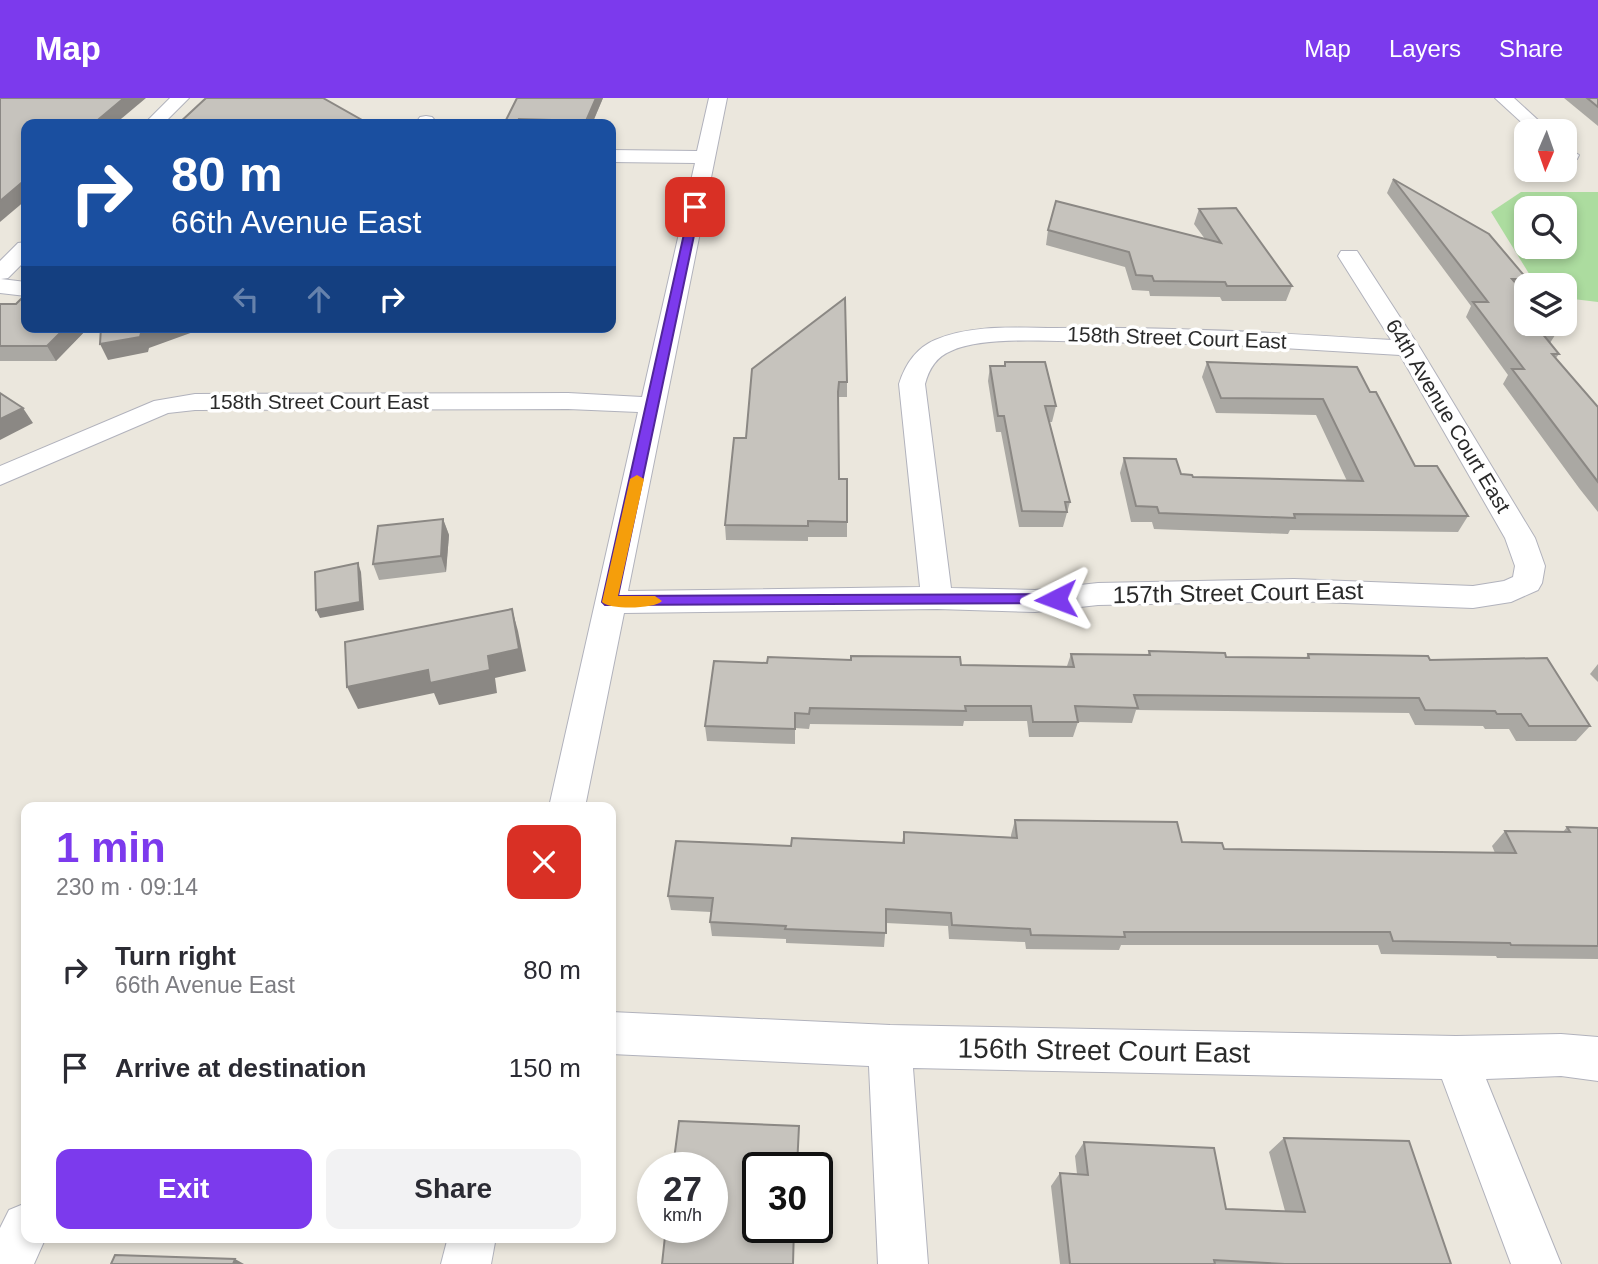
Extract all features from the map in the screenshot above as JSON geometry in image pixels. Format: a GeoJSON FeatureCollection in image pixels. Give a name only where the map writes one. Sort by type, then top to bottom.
{"type":"FeatureCollection","features":[{"type":"Feature","properties":{"kind":"street"},"geometry":{"type":"LineString","coordinates":[[158,119],[180,98]]}},
{"type":"Feature","properties":{"kind":"street"},"geometry":{"type":"LineString","coordinates":[[567,802],[718,98]]}},
{"type":"Feature","properties":{"kind":"street"},"geometry":{"type":"LineString","coordinates":[[1504,98],[1528,119]]}},
{"type":"Feature","properties":{"kind":"street"},"geometry":{"type":"LineString","coordinates":[[616,156],[705,157]]}},
{"type":"Feature","properties":{"kind":"street"},"geometry":{"type":"LineString","coordinates":[[0,274],[21,253]]}},
{"type":"Feature","properties":{"kind":"street","name":"64th Avenue Court East"},"geometry":{"type":"LineString","coordinates":[[1349,256],[1408,348],[1520,538],[1530,566],[1527,583]]}},
{"type":"Feature","properties":{"kind":"street"},"geometry":{"type":"LineString","coordinates":[[0,286],[21,288]]}},
{"type":"Feature","properties":{"kind":"street","name":"158th Street Court East"},"geometry":{"type":"LineString","coordinates":[[937,598],[912,384],[915,370],[925,358],[947,343],[1002,336],[1149,334],[1408,348]]}},
{"type":"Feature","properties":{"kind":"street","name":"158th Street Court East"},"geometry":{"type":"LineString","coordinates":[[0,476],[163,406],[568,401],[653,405]]}},
{"type":"Feature","properties":{"kind":"street","name":"157th Street Court East"},"geometry":{"type":"LineString","coordinates":[[610,602],[937,598],[1035,601],[1098,594],[1294,590],[1473,597],[1511,591],[1527,583]]}},
{"type":"Feature","properties":{"kind":"street","name":"156th Street Court East"},"geometry":{"type":"LineString","coordinates":[[616,1033],[890,1046],[1456,1058],[1561,1055],[1598,1059]]}},
{"type":"Feature","properties":{"kind":"street"},"geometry":{"type":"LineString","coordinates":[[890,1046],[903,1264]]}},
{"type":"Feature","properties":{"kind":"street"},"geometry":{"type":"LineString","coordinates":[[1456,1058],[1536,1264]]}},
{"type":"Feature","properties":{"kind":"street"},"geometry":{"type":"LineString","coordinates":[[8,1264],[21,1237]]}},
{"type":"Feature","properties":{"kind":"street"},"geometry":{"type":"LineString","coordinates":[[466,1264],[471,1243]]}},
{"type":"Feature","properties":{"kind":"green space"},"geometry":{"type":"Polygon","coordinates":[[[1521,192],[1598,192],[1598,302],[1577,299],[1577,273],[1529,273],[1520,259],[1577,259],[1577,196],[1515,196],[1521,192]]]}},
{"type":"Feature","properties":{"kind":"green space"},"geometry":{"type":"Polygon","coordinates":[[[1514,197],[1514,249],[1491,212],[1514,197]]]}},
{"type":"Feature","properties":{"kind":"building"},"geometry":{"type":"Polygon","coordinates":[[[0,98],[124,98],[99,119],[21,119],[21,183],[0,201],[0,98]]]}},
{"type":"Feature","properties":{"kind":"building"},"geometry":{"type":"Polygon","coordinates":[[[206,98],[323,98],[360,119],[183,119],[206,98]]]}},
{"type":"Feature","properties":{"kind":"building"},"geometry":{"type":"Polygon","coordinates":[[[517,98],[596,98],[587,119],[506,119],[517,98]]]}},
{"type":"Feature","properties":{"kind":"building"},"geometry":{"type":"Polygon","coordinates":[[[1587,98],[1598,98],[1598,107],[1587,98]]]}},
{"type":"Feature","properties":{"kind":"building"},"geometry":{"type":"Polygon","coordinates":[[[1393,179],[1489,234],[1522,273],[1514,273],[1512,279],[1514,336],[1544,336],[1559,354],[1552,354],[1598,407],[1598,482],[1512,369],[1524,369],[1473,302],[1488,302],[1393,179]]]}},
{"type":"Feature","properties":{"kind":"building"},"geometry":{"type":"Polygon","coordinates":[[[1056,201],[1221,243],[1199,209],[1236,208],[1292,286],[1227,286],[1225,282],[1154,281],[1152,276],[1136,275],[1129,252],[1048,230],[1056,201]]]}},
{"type":"Feature","properties":{"kind":"building"},"geometry":{"type":"Polygon","coordinates":[[[845,298],[847,382],[839,382],[838,392],[839,479],[847,479],[847,522],[808,521],[808,526],[725,525],[734,438],[746,438],[752,369],[845,298]]]}},
{"type":"Feature","properties":{"kind":"building"},"geometry":{"type":"Polygon","coordinates":[[[21,299],[21,333],[60,333],[47,346],[0,346],[0,304],[16,304],[21,299]]]}},
{"type":"Feature","properties":{"kind":"building"},"geometry":{"type":"Polygon","coordinates":[[[101,333],[141,333],[140,337],[100,344],[101,333]]]}},
{"type":"Feature","properties":{"kind":"building"},"geometry":{"type":"Polygon","coordinates":[[[1005,362],[1045,362],[1056,406],[1045,406],[1070,502],[1065,502],[1067,512],[1022,511],[1004,416],[998,416],[990,366],[1005,366],[1005,362]]]}},
{"type":"Feature","properties":{"kind":"building"},"geometry":{"type":"Polygon","coordinates":[[[1207,362],[1357,367],[1370,392],[1376,392],[1415,466],[1437,466],[1468,516],[1294,514],[1295,518],[1159,513],[1157,507],[1136,506],[1124,458],[1176,459],[1181,474],[1193,477],[1363,481],[1323,399],[1221,398],[1207,362]]]}},
{"type":"Feature","properties":{"kind":"building"},"geometry":{"type":"Polygon","coordinates":[[[0,393],[23,408],[0,419],[0,393]]]}},
{"type":"Feature","properties":{"kind":"building"},"geometry":{"type":"Polygon","coordinates":[[[443,519],[441,556],[373,564],[378,526],[443,519]]]}},
{"type":"Feature","properties":{"kind":"building"},"geometry":{"type":"Polygon","coordinates":[[[358,563],[360,602],[316,610],[315,572],[358,563]]]}},
{"type":"Feature","properties":{"kind":"building"},"geometry":{"type":"Polygon","coordinates":[[[512,609],[519,649],[488,656],[490,670],[430,683],[428,670],[347,687],[345,642],[512,609]]]}},
{"type":"Feature","properties":{"kind":"building"},"geometry":{"type":"Polygon","coordinates":[[[1149,651],[1225,653],[1226,657],[1309,658],[1308,654],[1428,656],[1430,660],[1547,658],[1590,726],[1529,726],[1521,714],[1425,710],[1419,698],[1134,695],[1138,708],[1075,706],[1078,722],[1033,722],[1031,706],[965,706],[966,711],[810,708],[809,714],[795,713],[795,729],[705,726],[714,661],[767,663],[768,657],[851,660],[851,656],[960,657],[961,665],[1074,667],[1071,654],[1150,655],[1149,651]]]}},
{"type":"Feature","properties":{"kind":"building"},"geometry":{"type":"Polygon","coordinates":[[[1015,820],[1177,822],[1182,842],[1222,843],[1224,849],[1516,853],[1505,831],[1570,832],[1567,827],[1598,828],[1598,946],[1393,941],[1390,932],[1124,932],[1125,937],[1031,935],[1030,929],[952,925],[951,913],[886,909],[886,933],[785,929],[786,926],[710,922],[713,898],[668,896],[676,841],[791,846],[792,838],[904,843],[904,832],[1017,838],[1015,820]]]}},
{"type":"Feature","properties":{"kind":"building"},"geometry":{"type":"Polygon","coordinates":[[[679,1121],[799,1126],[798,1152],[742,1152],[742,1243],[794,1243],[793,1264],[662,1264],[664,1243],[728,1243],[728,1152],[675,1152],[679,1121]]]}},
{"type":"Feature","properties":{"kind":"building"},"geometry":{"type":"Polygon","coordinates":[[[1284,1138],[1409,1141],[1451,1264],[1285,1264],[1214,1260],[1215,1264],[1070,1264],[1060,1173],[1088,1175],[1084,1142],[1214,1148],[1226,1209],[1305,1212],[1284,1138]]]}},
{"type":"Feature","properties":{"kind":"building"},"geometry":{"type":"Polygon","coordinates":[[[115,1255],[235,1259],[233,1264],[111,1264],[115,1255]]]}},
{"type":"Feature","properties":{"kind":"slow traffic"},"geometry":{"type":"LineString","coordinates":[[637,479],[610,602],[655,601]]}},
{"type":"Feature","properties":{"kind":"route"},"geometry":{"type":"LineString","coordinates":[[695,207],[610,602],[1056,599]]}}]}
